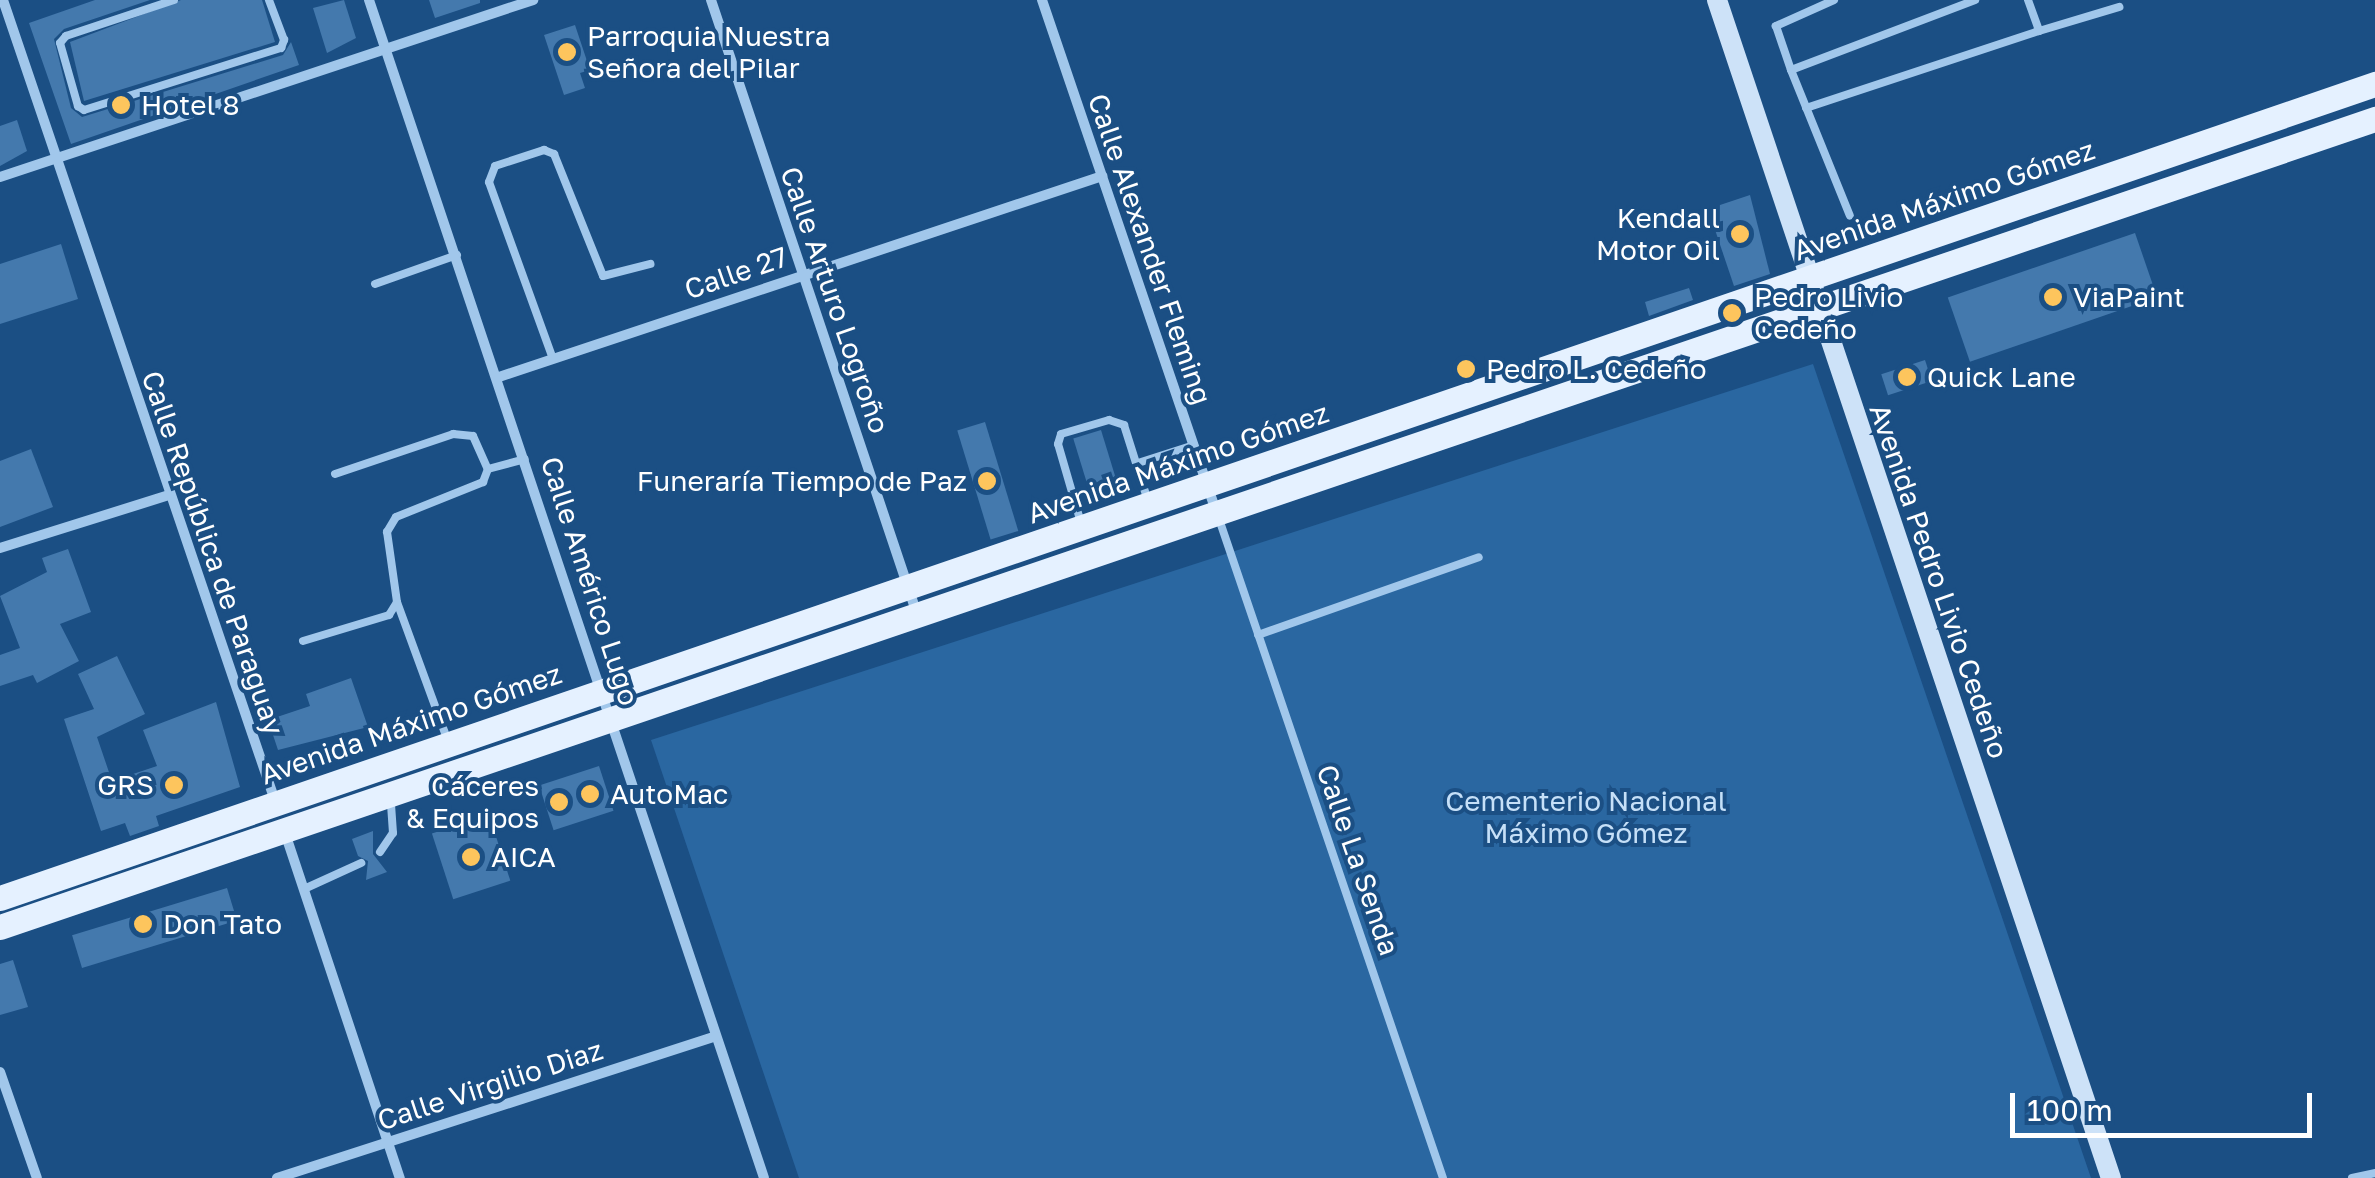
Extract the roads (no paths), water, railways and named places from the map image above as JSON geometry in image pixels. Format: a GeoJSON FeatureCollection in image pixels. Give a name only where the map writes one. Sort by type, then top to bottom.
{"type":"FeatureCollection","features":[{"type":"Feature","properties":{"kind":"main road","name":"Avenida Pedro Livio Cedeño"},"geometry":{"type":"LineString","coordinates":[[1717,0],[2111,1178]]}},
{"type":"Feature","properties":{"kind":"main road","name":"Avenida Máximo Gómez"},"geometry":{"type":"LineString","coordinates":[[0,898],[2375,84]]}},
{"type":"Feature","properties":{"kind":"main road","name":"Avenida Máximo Gómez"},"geometry":{"type":"LineString","coordinates":[[0,927],[1817,305],[2375,119]]}},
{"type":"Feature","properties":{"kind":"street","name":"Calle República de Paraguay"},"geometry":{"type":"LineString","coordinates":[[3,0],[400,1178]]}},
{"type":"Feature","properties":{"kind":"street","name":"Calle Américo Lugo"},"geometry":{"type":"LineString","coordinates":[[369,0],[499,377],[764,1178]]}},
{"type":"Feature","properties":{"kind":"street"},"geometry":{"type":"LineString","coordinates":[[0,177],[533,0]]}},
{"type":"Feature","properties":{"kind":"street","name":"Calle Arturo Logroño"},"geometry":{"type":"LineString","coordinates":[[711,0],[917,614]]}},
{"type":"Feature","properties":{"kind":"street","name":"Calle Alexander Fleming"},"geometry":{"type":"LineString","coordinates":[[1042,0],[1217,512]]}},
{"type":"Feature","properties":{"kind":"street","name":"Calle 27"},"geometry":{"type":"LineString","coordinates":[[499,377],[1102,176]]}},
{"type":"Feature","properties":{"kind":"street"},"geometry":{"type":"LineString","coordinates":[[0,548],[169,495]]}},
{"type":"Feature","properties":{"kind":"street","name":"Calle Virgilio Diaz"},"geometry":{"type":"LineString","coordinates":[[278,1178],[716,1036]]}},
{"type":"Feature","properties":{"kind":"street"},"geometry":{"type":"LineString","coordinates":[[0,1072],[36,1178]]}},
{"type":"Feature","properties":{"kind":"lane"},"geometry":{"type":"LineString","coordinates":[[174,0],[66,36],[60,43],[78,106],[84,110],[281,48],[284,40],[269,0]]}},
{"type":"Feature","properties":{"kind":"lane"},"geometry":{"type":"LineString","coordinates":[[1834,0],[1819,3],[1776,26],[1850,216]]}},
{"type":"Feature","properties":{"kind":"lane"},"geometry":{"type":"LineString","coordinates":[[1791,70],[1976,0]]}},
{"type":"Feature","properties":{"kind":"lane"},"geometry":{"type":"LineString","coordinates":[[2028,0],[2039,31]]}},
{"type":"Feature","properties":{"kind":"lane"},"geometry":{"type":"LineString","coordinates":[[1806,108],[2119,7]]}},
{"type":"Feature","properties":{"kind":"lane"},"geometry":{"type":"LineString","coordinates":[[553,359],[489,182],[496,166],[544,150],[554,154],[603,276],[650,264]]}},
{"type":"Feature","properties":{"kind":"lane"},"geometry":{"type":"LineString","coordinates":[[375,284],[457,255]]}},
{"type":"Feature","properties":{"kind":"lane"},"geometry":{"type":"LineString","coordinates":[[1082,528],[1058,437],[1118,420],[1130,434],[1149,505]]}},
{"type":"Feature","properties":{"kind":"lane"},"geometry":{"type":"LineString","coordinates":[[335,474],[453,434],[473,436],[488,470],[483,482],[396,517],[387,532],[397,602],[449,742]]}},
{"type":"Feature","properties":{"kind":"lane"},"geometry":{"type":"LineString","coordinates":[[1138,463],[1194,445]]}},
{"type":"Feature","properties":{"kind":"lane"},"geometry":{"type":"LineString","coordinates":[[488,470],[526,459]]}},
{"type":"Feature","properties":{"kind":"lane","name":"Calle La Senda"},"geometry":{"type":"LineString","coordinates":[[1217,512],[1443,1178]]}},
{"type":"Feature","properties":{"kind":"lane"},"geometry":{"type":"LineString","coordinates":[[1258,635],[1479,556]]}},
{"type":"Feature","properties":{"kind":"lane"},"geometry":{"type":"LineString","coordinates":[[303,641],[372,624],[397,602]]}},
{"type":"Feature","properties":{"kind":"lane"},"geometry":{"type":"LineString","coordinates":[[380,852],[393,833],[391,792]]}},
{"type":"Feature","properties":{"kind":"lane"},"geometry":{"type":"LineString","coordinates":[[304,889],[360,863]]}},
{"type":"Feature","properties":{"kind":"lane"},"geometry":{"type":"LineString","coordinates":[[2352,1178],[2375,1173]]}},
{"type":"Feature","properties":{"kind":"place","name":"Parroquia Nuestra Señora del Pilar"},"geometry":{"type":"Point","coordinates":[567,52]}},
{"type":"Feature","properties":{"kind":"place","name":"Hotel 8"},"geometry":{"type":"Point","coordinates":[121,105]}},
{"type":"Feature","properties":{"kind":"place","name":"Kendall Motor Oil"},"geometry":{"type":"Point","coordinates":[1740,234]}},
{"type":"Feature","properties":{"kind":"place","name":"ViaPaint"},"geometry":{"type":"Point","coordinates":[2053,297]}},
{"type":"Feature","properties":{"kind":"place","name":"Pedro Livio Cedeño"},"geometry":{"type":"Point","coordinates":[1732,313]}},
{"type":"Feature","properties":{"kind":"place","name":"Pedro L. Cedeño"},"geometry":{"type":"Point","coordinates":[1466,369]}},
{"type":"Feature","properties":{"kind":"place","name":"Quick Lane"},"geometry":{"type":"Point","coordinates":[1907,377]}},
{"type":"Feature","properties":{"kind":"place","name":"Funeraría Tiempo de Paz"},"geometry":{"type":"Point","coordinates":[987,481]}},
{"type":"Feature","properties":{"kind":"place","name":"GRS"},"geometry":{"type":"Point","coordinates":[174,785]}},
{"type":"Feature","properties":{"kind":"place","name":"AutoMac"},"geometry":{"type":"Point","coordinates":[590,794]}},
{"type":"Feature","properties":{"kind":"place","name":"Cáceres & Equipos"},"geometry":{"type":"Point","coordinates":[559,802]}},
{"type":"Feature","properties":{"kind":"place","name":"AICA"},"geometry":{"type":"Point","coordinates":[471,857]}},
{"type":"Feature","properties":{"kind":"place","name":"Don Tato"},"geometry":{"type":"Point","coordinates":[143,924]}},
{"type":"Feature","properties":{"kind":"park label","name":"Cementerio Nacional Máximo Gómez"},"geometry":{"type":"Point","coordinates":[1586,817]}}]}
